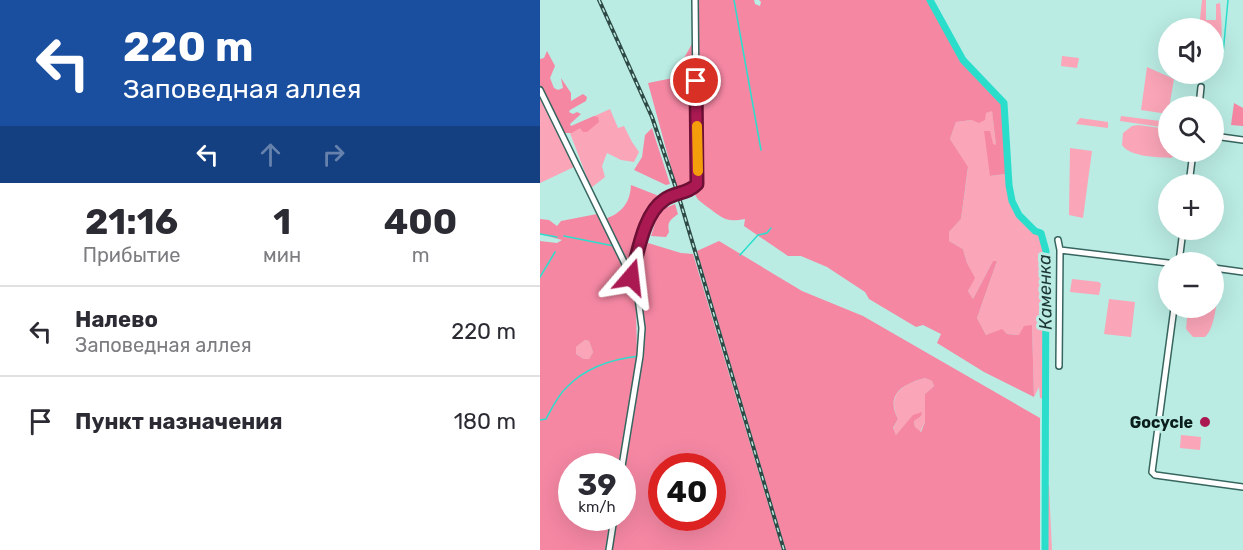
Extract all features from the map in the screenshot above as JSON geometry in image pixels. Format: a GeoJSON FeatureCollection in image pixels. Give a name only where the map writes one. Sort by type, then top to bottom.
{"type":"FeatureCollection","features":[{"type":"Feature","properties":{"kind":"street"},"geometry":{"type":"LineString","coordinates":[[631,277],[651,214],[665,198],[690,190],[697,184],[694,0]]}},
{"type":"Feature","properties":{"kind":"street"},"geometry":{"type":"LineString","coordinates":[[1200,96],[1201,87]]}},
{"type":"Feature","properties":{"kind":"street"},"geometry":{"type":"LineString","coordinates":[[540,90],[631,277],[640,305],[642,328],[640,356],[624,453]]}},
{"type":"Feature","properties":{"kind":"street"},"geometry":{"type":"LineString","coordinates":[[1224,137],[1243,140]]}},
{"type":"Feature","properties":{"kind":"street"},"geometry":{"type":"LineString","coordinates":[[1058,240],[1060,250],[1059,366]]}},
{"type":"Feature","properties":{"kind":"street"},"geometry":{"type":"LineString","coordinates":[[1060,250],[1158,262]]}},
{"type":"Feature","properties":{"kind":"street"},"geometry":{"type":"LineString","coordinates":[[1224,269],[1243,272]]}},
{"type":"Feature","properties":{"kind":"street"},"geometry":{"type":"LineString","coordinates":[[1173,318],[1152,472],[1155,475],[1243,487]]}},
{"type":"Feature","properties":{"kind":"street"},"geometry":{"type":"LineString","coordinates":[[609,550],[612,531]]}},
{"type":"Feature","properties":{"kind":"shaded area"},"geometry":{"type":"Polygon","coordinates":[[[698,0],[754,0],[755,4],[760,6],[759,0],[928,0],[961,61],[1002,103],[1006,174],[990,176],[984,131],[990,131],[993,144],[996,145],[992,111],[986,113],[985,120],[979,123],[972,120],[956,122],[950,139],[968,167],[961,219],[949,232],[949,241],[963,249],[975,278],[968,291],[973,299],[993,261],[997,261],[977,318],[986,335],[1002,329],[1007,334],[1019,335],[1024,326],[1032,325],[1034,397],[984,372],[937,343],[941,334],[923,325],[916,327],[869,299],[865,292],[827,267],[801,256],[788,256],[744,226],[745,219],[724,218],[698,199],[694,192],[700,181],[698,0]]]}},
{"type":"Feature","properties":{"kind":"shaded area"},"geometry":{"type":"Polygon","coordinates":[[[1202,0],[1206,0],[1206,18],[1200,18],[1202,0]]]}},
{"type":"Feature","properties":{"kind":"shaded area"},"geometry":{"type":"Polygon","coordinates":[[[1220,3],[1221,18],[1216,18],[1216,4],[1220,3]]]}},
{"type":"Feature","properties":{"kind":"shaded area"},"geometry":{"type":"Polygon","coordinates":[[[693,42],[696,179],[688,187],[677,189],[648,83],[673,78],[693,42]]]}},
{"type":"Feature","properties":{"kind":"shaded area"},"geometry":{"type":"Polygon","coordinates":[[[547,51],[555,66],[550,78],[554,88],[558,90],[563,88],[561,78],[571,93],[571,101],[583,94],[587,97],[586,101],[570,110],[569,112],[573,114],[577,112],[581,114],[570,124],[571,126],[594,116],[598,117],[599,122],[587,132],[583,132],[580,128],[572,133],[564,133],[540,86],[540,59],[544,58],[547,51]]]}},
{"type":"Feature","properties":{"kind":"shaded area"},"geometry":{"type":"Polygon","coordinates":[[[1062,56],[1079,58],[1077,68],[1061,66],[1062,56]]]}},
{"type":"Feature","properties":{"kind":"shaded area"},"geometry":{"type":"Polygon","coordinates":[[[1147,67],[1158,72],[1158,84],[1173,84],[1171,96],[1158,96],[1158,113],[1141,110],[1147,67]]]}},
{"type":"Feature","properties":{"kind":"shaded area"},"geometry":{"type":"Polygon","coordinates":[[[540,96],[574,167],[540,183],[540,96]]]}},
{"type":"Feature","properties":{"kind":"shaded area"},"geometry":{"type":"Polygon","coordinates":[[[1234,103],[1243,108],[1243,126],[1231,125],[1234,103]]]}},
{"type":"Feature","properties":{"kind":"shaded area"},"geometry":{"type":"Polygon","coordinates":[[[610,109],[618,128],[624,126],[639,152],[634,162],[621,160],[607,153],[602,166],[605,177],[591,188],[568,128],[610,109]]]}},
{"type":"Feature","properties":{"kind":"shaded area"},"geometry":{"type":"Polygon","coordinates":[[[992,110],[996,145],[993,145],[991,176],[1006,174],[1010,202],[1035,231],[1041,233],[1046,251],[1045,399],[1040,398],[1039,387],[1034,397],[1032,325],[1019,335],[1007,334],[1002,330],[986,335],[977,318],[997,261],[993,261],[973,299],[968,291],[974,278],[963,249],[949,241],[949,232],[961,219],[968,168],[950,139],[956,122],[972,120],[992,110]]]}},
{"type":"Feature","properties":{"kind":"shaded area"},"geometry":{"type":"Polygon","coordinates":[[[1121,116],[1158,121],[1158,127],[1120,121],[1121,116]]]}},
{"type":"Feature","properties":{"kind":"shaded area"},"geometry":{"type":"Polygon","coordinates":[[[1080,118],[1108,122],[1108,128],[1076,124],[1080,118]]]}},
{"type":"Feature","properties":{"kind":"shaded area"},"geometry":{"type":"Polygon","coordinates":[[[1132,126],[1158,128],[1158,157],[1131,152],[1122,145],[1123,133],[1132,126]]]}},
{"type":"Feature","properties":{"kind":"shaded area"},"geometry":{"type":"Polygon","coordinates":[[[652,128],[670,184],[666,185],[634,170],[642,157],[645,135],[652,128]]]}},
{"type":"Feature","properties":{"kind":"shaded area"},"geometry":{"type":"Polygon","coordinates":[[[1070,148],[1092,151],[1083,218],[1069,215],[1070,148]]]}},
{"type":"Feature","properties":{"kind":"shaded area"},"geometry":{"type":"Polygon","coordinates":[[[631,185],[659,196],[648,212],[632,263],[628,265],[605,219],[616,214],[624,206],[629,197],[631,185]]]}},
{"type":"Feature","properties":{"kind":"shaded area"},"geometry":{"type":"Polygon","coordinates":[[[675,204],[678,214],[670,222],[666,237],[651,236],[659,211],[675,204]]]}},
{"type":"Feature","properties":{"kind":"shaded area"},"geometry":{"type":"Polygon","coordinates":[[[597,214],[628,277],[636,304],[637,356],[620,453],[558,453],[558,531],[608,531],[605,550],[540,550],[540,241],[557,243],[562,240],[540,234],[540,219],[549,220],[557,226],[561,221],[597,214]],[[585,340],[576,347],[576,354],[584,359],[589,359],[593,352],[589,341],[585,340]]]}},
{"type":"Feature","properties":{"kind":"shaded area"},"geometry":{"type":"Polygon","coordinates":[[[719,241],[802,291],[863,316],[1040,418],[1040,550],[786,550],[697,251],[719,241]],[[925,378],[917,380],[898,391],[894,403],[898,419],[893,428],[896,435],[913,415],[922,412],[921,416],[914,421],[915,427],[921,432],[925,422],[925,394],[934,386],[932,381],[925,378]]]}},
{"type":"Feature","properties":{"kind":"shaded area"},"geometry":{"type":"Polygon","coordinates":[[[648,243],[681,253],[693,254],[782,550],[612,550],[615,531],[636,531],[636,453],[628,453],[643,356],[642,303],[635,279],[648,243]]]}},
{"type":"Feature","properties":{"kind":"shaded area"},"geometry":{"type":"Polygon","coordinates":[[[1072,279],[1099,282],[1101,284],[1099,295],[1070,292],[1072,279]]]}},
{"type":"Feature","properties":{"kind":"shaded area"},"geometry":{"type":"Polygon","coordinates":[[[1109,299],[1135,302],[1131,337],[1104,334],[1109,299]]]}},
{"type":"Feature","properties":{"kind":"shaded area"},"geometry":{"type":"Polygon","coordinates":[[[1187,318],[1214,318],[1209,333],[1205,337],[1193,337],[1186,329],[1187,318]]]}},
{"type":"Feature","properties":{"kind":"shaded area"},"geometry":{"type":"Polygon","coordinates":[[[585,340],[589,341],[593,352],[589,359],[576,354],[576,347],[585,340]]]}},
{"type":"Feature","properties":{"kind":"shaded area"},"geometry":{"type":"Polygon","coordinates":[[[925,378],[932,381],[934,386],[925,394],[925,422],[920,432],[915,427],[914,420],[921,416],[913,416],[896,435],[893,429],[898,419],[894,403],[895,397],[910,383],[925,378]]]}},
{"type":"Feature","properties":{"kind":"shaded area"},"geometry":{"type":"Polygon","coordinates":[[[1181,435],[1201,437],[1200,450],[1180,448],[1181,435]]]}},
{"type":"Feature","properties":{"kind":"shaded area"},"geometry":{"type":"Polygon","coordinates":[[[1045,481],[1049,486],[1052,550],[1045,550],[1045,481]]]}},
{"type":"Feature","properties":{"kind":"waterway"},"geometry":{"type":"LineString","coordinates":[[734,0],[761,150]]}},
{"type":"Feature","properties":{"kind":"waterway","name":"Каменка"},"geometry":{"type":"LineString","coordinates":[[930,0],[963,60],[1004,103],[1012,201],[1019,215],[1035,231],[1041,233],[1046,251],[1045,550]]}},
{"type":"Feature","properties":{"kind":"waterway"},"geometry":{"type":"LineString","coordinates":[[1224,43],[1228,0]]}},
{"type":"Feature","properties":{"kind":"waterway"},"geometry":{"type":"LineString","coordinates":[[740,255],[758,235],[767,233],[771,228]]}},
{"type":"Feature","properties":{"kind":"waterway"},"geometry":{"type":"LineString","coordinates":[[540,234],[557,237]]}},
{"type":"Feature","properties":{"kind":"waterway"},"geometry":{"type":"LineString","coordinates":[[564,236],[614,246]]}},
{"type":"Feature","properties":{"kind":"waterway"},"geometry":{"type":"LineString","coordinates":[[540,277],[555,252]]}},
{"type":"Feature","properties":{"kind":"waterway"},"geometry":{"type":"LineString","coordinates":[[540,420],[546,419],[555,402],[574,380],[610,362],[639,356]]}},
{"type":"Feature","properties":{"kind":"railway"},"geometry":{"type":"LineString","coordinates":[[599,0],[652,117],[678,194],[784,550]]}},
{"type":"Feature","properties":{"kind":"slow traffic"},"geometry":{"type":"LineString","coordinates":[[697,126],[698,171]]}},
{"type":"Feature","properties":{"kind":"place","name":"Gocycle"},"geometry":{"type":"Point","coordinates":[1205,422]}},
{"type":"Feature","properties":{"kind":"route"},"geometry":{"type":"LineString","coordinates":[[631,277],[648,220],[656,206],[665,198],[690,190],[697,184],[696,81]]}}]}
